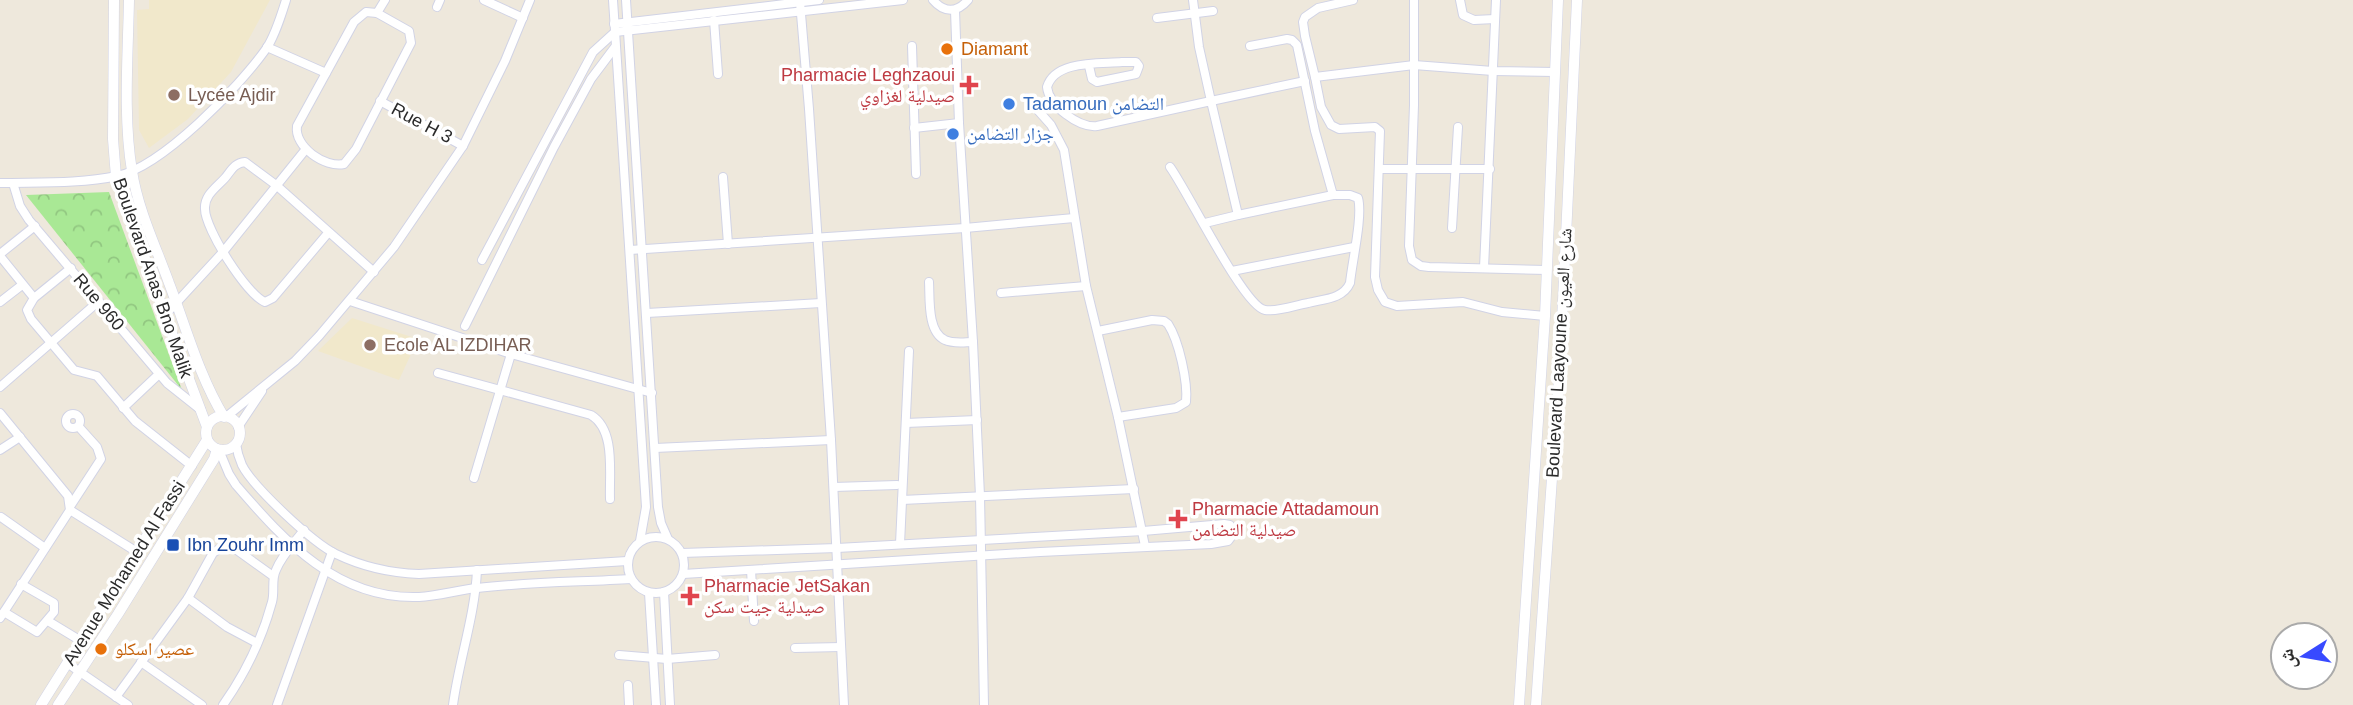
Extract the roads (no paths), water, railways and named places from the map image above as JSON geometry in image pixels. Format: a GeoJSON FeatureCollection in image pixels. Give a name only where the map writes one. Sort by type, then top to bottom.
{"type":"FeatureCollection","features":[{"type":"Feature","properties":{"kind":"street","name":"Boulevard Anas Bno Malik"},"geometry":{"type":"LineString","coordinates":[[114,0],[113,139],[116,177],[207,427]]}},
{"type":"Feature","properties":{"kind":"street","name":"Boulevard Anas Bno Malik"},"geometry":{"type":"LineString","coordinates":[[129,0],[128,119],[132,172],[139,201],[176,304],[212,396],[225,417]]}},
{"type":"Feature","properties":{"kind":"street"},"geometry":{"type":"LineString","coordinates":[[0,183],[116,177],[132,172],[207,116],[237,85],[267,47],[286,0]]}},
{"type":"Feature","properties":{"kind":"street"},"geometry":{"type":"LineString","coordinates":[[377,13],[385,0]]}},
{"type":"Feature","properties":{"kind":"street"},"geometry":{"type":"LineString","coordinates":[[484,0],[523,18]]}},
{"type":"Feature","properties":{"kind":"street"},"geometry":{"type":"LineString","coordinates":[[530,0],[505,61],[463,146],[432,193],[350,301],[295,361],[264,388],[225,417],[214,419],[207,427],[207,440],[218,449],[236,485],[292,546],[344,583],[390,595],[420,597],[476,588],[631,579]]}},
{"type":"Feature","properties":{"kind":"street"},"geometry":{"type":"LineString","coordinates":[[612,0],[646,507],[640,541]]}},
{"type":"Feature","properties":{"kind":"street"},"geometry":{"type":"LineString","coordinates":[[626,0],[659,515],[668,539]]}},
{"type":"Feature","properties":{"kind":"street"},"geometry":{"type":"LineString","coordinates":[[482,260],[593,52],[615,28],[714,20],[800,7],[819,0]]}},
{"type":"Feature","properties":{"kind":"street"},"geometry":{"type":"LineString","coordinates":[[628,27],[800,7],[903,0]]}},
{"type":"Feature","properties":{"kind":"street"},"geometry":{"type":"LineString","coordinates":[[933,0],[942,8],[955,10],[968,0]]}},
{"type":"Feature","properties":{"kind":"street"},"geometry":{"type":"LineString","coordinates":[[1193,0],[1211,101],[1238,215]]}},
{"type":"Feature","properties":{"kind":"street"},"geometry":{"type":"LineString","coordinates":[[1353,0],[1318,8],[1305,17],[1303,22],[1321,107],[1331,125],[1345,129],[1375,127],[1380,131],[1375,277],[1385,302],[1397,306],[1464,302],[1502,312],[1545,316]]}},
{"type":"Feature","properties":{"kind":"street"},"geometry":{"type":"LineString","coordinates":[[1414,0],[1409,246],[1412,260],[1421,266],[1429,267],[1547,270]]}},
{"type":"Feature","properties":{"kind":"street"},"geometry":{"type":"LineString","coordinates":[[1460,0],[1463,15],[1468,19],[1495,19]]}},
{"type":"Feature","properties":{"kind":"street"},"geometry":{"type":"LineString","coordinates":[[1483,268],[1490,169],[1496,0]]}},
{"type":"Feature","properties":{"kind":"street","name":"Boulevard Laayoune شارع العيون"},"geometry":{"type":"LineString","coordinates":[[1519,705],[1545,316],[1558,0]]}},
{"type":"Feature","properties":{"kind":"street","name":"Boulevard Laayoune شارع العيون"},"geometry":{"type":"LineString","coordinates":[[1536,705],[1560,365],[1577,0]]}},
{"type":"Feature","properties":{"kind":"street"},"geometry":{"type":"LineString","coordinates":[[800,7],[834,487],[844,705]]}},
{"type":"Feature","properties":{"kind":"street"},"geometry":{"type":"LineString","coordinates":[[955,10],[983,555],[985,705]]}},
{"type":"Feature","properties":{"kind":"street"},"geometry":{"type":"LineString","coordinates":[[1157,18],[1213,11]]}},
{"type":"Feature","properties":{"kind":"street"},"geometry":{"type":"LineString","coordinates":[[366,12],[377,13],[409,30],[411,38],[356,149],[344,164],[329,163],[306,149],[297,138],[297,126],[357,17],[366,12]]}},
{"type":"Feature","properties":{"kind":"street"},"geometry":{"type":"LineString","coordinates":[[714,20],[718,74]]}},
{"type":"Feature","properties":{"kind":"street"},"geometry":{"type":"LineString","coordinates":[[1250,46],[1279,39],[1292,40],[1298,49],[1315,131],[1333,195]]}},
{"type":"Feature","properties":{"kind":"street"},"geometry":{"type":"LineString","coordinates":[[912,46],[916,174]]}},
{"type":"Feature","properties":{"kind":"street"},"geometry":{"type":"LineString","coordinates":[[267,47],[326,74]]}},
{"type":"Feature","properties":{"kind":"street"},"geometry":{"type":"LineString","coordinates":[[465,326],[554,147],[591,79],[615,47]]}},
{"type":"Feature","properties":{"kind":"street"},"geometry":{"type":"LineString","coordinates":[[1089,66],[1092,79],[1097,82],[1136,74],[1139,66],[1132,61],[1089,66],[1057,72],[1047,87],[1050,97],[1073,120],[1084,126],[1097,126],[1305,81]]}},
{"type":"Feature","properties":{"kind":"street"},"geometry":{"type":"LineString","coordinates":[[1315,77],[1414,65],[1555,72]]}},
{"type":"Feature","properties":{"kind":"street"},"geometry":{"type":"LineString","coordinates":[[1027,98],[1051,125],[1064,150],[1086,286],[1118,417],[1145,546]]}},
{"type":"Feature","properties":{"kind":"street","name":"Rue H 3"},"geometry":{"type":"LineString","coordinates":[[380,101],[463,146]]}},
{"type":"Feature","properties":{"kind":"street"},"geometry":{"type":"LineString","coordinates":[[914,128],[959,123]]}},
{"type":"Feature","properties":{"kind":"street"},"geometry":{"type":"LineString","coordinates":[[1452,228],[1458,127]]}},
{"type":"Feature","properties":{"kind":"street"},"geometry":{"type":"LineString","coordinates":[[164,315],[223,252],[306,149]]}},
{"type":"Feature","properties":{"kind":"street"},"geometry":{"type":"LineString","coordinates":[[328,233],[273,298],[265,302],[249,289],[213,235],[205,211],[208,195],[235,165],[242,162],[276,185],[374,272]]}},
{"type":"Feature","properties":{"kind":"street"},"geometry":{"type":"LineString","coordinates":[[1170,167],[1205,223],[1214,245],[1258,308],[1265,310],[1286,307],[1344,293],[1350,283],[1359,218],[1358,200],[1349,195],[1333,195],[1205,223]]}},
{"type":"Feature","properties":{"kind":"street"},"geometry":{"type":"LineString","coordinates":[[1380,169],[1490,169]]}},
{"type":"Feature","properties":{"kind":"street"},"geometry":{"type":"LineString","coordinates":[[723,177],[728,244]]}},
{"type":"Feature","properties":{"kind":"street","name":"Rue 960"},"geometry":{"type":"LineString","coordinates":[[13,183],[20,206],[35,226],[159,374],[175,391],[201,410]]}},
{"type":"Feature","properties":{"kind":"street"},"geometry":{"type":"LineString","coordinates":[[630,250],[965,228],[1074,218]]}},
{"type":"Feature","properties":{"kind":"street"},"geometry":{"type":"LineString","coordinates":[[34,298],[0,255],[35,226]]}},
{"type":"Feature","properties":{"kind":"street"},"geometry":{"type":"LineString","coordinates":[[1232,271],[1354,247]]}},
{"type":"Feature","properties":{"kind":"street"},"geometry":{"type":"LineString","coordinates":[[71,268],[34,298],[27,310],[32,319],[76,372],[97,376],[123,408],[192,466]]}},
{"type":"Feature","properties":{"kind":"street"},"geometry":{"type":"LineString","coordinates":[[929,282],[931,308],[937,332],[948,341],[973,342]]}},
{"type":"Feature","properties":{"kind":"street"},"geometry":{"type":"LineString","coordinates":[[0,302],[22,285]]}},
{"type":"Feature","properties":{"kind":"street"},"geometry":{"type":"LineString","coordinates":[[1001,293],[1086,286]]}},
{"type":"Feature","properties":{"kind":"street"},"geometry":{"type":"LineString","coordinates":[[0,387],[99,301]]}},
{"type":"Feature","properties":{"kind":"street"},"geometry":{"type":"LineString","coordinates":[[350,301],[511,354],[652,393]]}},
{"type":"Feature","properties":{"kind":"street"},"geometry":{"type":"LineString","coordinates":[[647,313],[821,303]]}},
{"type":"Feature","properties":{"kind":"street"},"geometry":{"type":"LineString","coordinates":[[1098,331],[1158,320],[1168,324],[1176,342],[1186,402],[1176,408],[1118,417]]}},
{"type":"Feature","properties":{"kind":"street"},"geometry":{"type":"LineString","coordinates":[[900,544],[909,351]]}},
{"type":"Feature","properties":{"kind":"street"},"geometry":{"type":"LineString","coordinates":[[474,478],[511,354]]}},
{"type":"Feature","properties":{"kind":"street"},"geometry":{"type":"LineString","coordinates":[[438,373],[598,419],[607,437],[610,499]]}},
{"type":"Feature","properties":{"kind":"street"},"geometry":{"type":"LineString","coordinates":[[123,408],[159,374]]}},
{"type":"Feature","properties":{"kind":"street"},"geometry":{"type":"LineString","coordinates":[[238,427],[264,388]]}},
{"type":"Feature","properties":{"kind":"street"},"geometry":{"type":"LineString","coordinates":[[0,413],[68,496],[71,508],[137,552]]}},
{"type":"Feature","properties":{"kind":"street"},"geometry":{"type":"LineString","coordinates":[[225,417],[238,427],[238,455],[248,474],[304,530],[332,552],[363,565],[395,573],[419,574],[627,561]]}},
{"type":"Feature","properties":{"kind":"street"},"geometry":{"type":"LineString","coordinates":[[906,422],[977,420]]}},
{"type":"Feature","properties":{"kind":"street"},"geometry":{"type":"LineString","coordinates":[[21,584],[54,603],[55,609],[48,621],[35,632],[2,615],[21,584],[71,508],[101,459],[97,447],[79,426]]}},
{"type":"Feature","properties":{"kind":"street"},"geometry":{"type":"LineString","coordinates":[[0,450],[20,437]]}},
{"type":"Feature","properties":{"kind":"street","name":"Avenue Mohamed Al Fassi"},"geometry":{"type":"LineString","coordinates":[[41,705],[207,440]]}},
{"type":"Feature","properties":{"kind":"street"},"geometry":{"type":"LineString","coordinates":[[655,448],[831,440]]}},
{"type":"Feature","properties":{"kind":"street"},"geometry":{"type":"LineString","coordinates":[[218,449],[226,450],[236,444]]}},
{"type":"Feature","properties":{"kind":"street","name":"Avenue Mohamed Al Fassi"},"geometry":{"type":"LineString","coordinates":[[58,705],[160,547],[218,449]]}},
{"type":"Feature","properties":{"kind":"street"},"geometry":{"type":"LineString","coordinates":[[834,487],[897,485]]}},
{"type":"Feature","properties":{"kind":"street"},"geometry":{"type":"LineString","coordinates":[[902,500],[1134,489]]}},
{"type":"Feature","properties":{"kind":"street"},"geometry":{"type":"LineString","coordinates":[[1,517],[45,548]]}},
{"type":"Feature","properties":{"kind":"street"},"geometry":{"type":"LineString","coordinates":[[682,553],[837,548],[1224,524],[1233,528],[1232,538],[1220,543],[683,574]]}},
{"type":"Feature","properties":{"kind":"street"},"geometry":{"type":"LineString","coordinates":[[223,705],[244,675],[257,643],[274,593],[273,576],[304,530]]}},
{"type":"Feature","properties":{"kind":"street"},"geometry":{"type":"LineString","coordinates":[[658,536],[668,539],[682,553],[683,574],[679,582],[664,592],[649,593],[638,588],[631,579],[627,561],[634,546],[640,541],[658,536]]}},
{"type":"Feature","properties":{"kind":"street"},"geometry":{"type":"LineString","coordinates":[[1040,536],[1040,552]]}},
{"type":"Feature","properties":{"kind":"street"},"geometry":{"type":"LineString","coordinates":[[116,697],[188,598],[216,550],[225,545],[234,548],[273,576]]}},
{"type":"Feature","properties":{"kind":"street"},"geometry":{"type":"LineString","coordinates":[[277,705],[332,552]]}},
{"type":"Feature","properties":{"kind":"street"},"geometry":{"type":"LineString","coordinates":[[453,705],[476,588],[477,570]]}},
{"type":"Feature","properties":{"kind":"street"},"geometry":{"type":"LineString","coordinates":[[751,570],[754,621]]}},
{"type":"Feature","properties":{"kind":"street"},"geometry":{"type":"LineString","coordinates":[[664,592],[670,705]]}},
{"type":"Feature","properties":{"kind":"street"},"geometry":{"type":"LineString","coordinates":[[649,593],[656,705]]}},
{"type":"Feature","properties":{"kind":"street"},"geometry":{"type":"LineString","coordinates":[[188,598],[228,627],[257,643]]}},
{"type":"Feature","properties":{"kind":"street"},"geometry":{"type":"LineString","coordinates":[[48,621],[81,641]]}},
{"type":"Feature","properties":{"kind":"street"},"geometry":{"type":"LineString","coordinates":[[795,649],[841,647]]}},
{"type":"Feature","properties":{"kind":"street"},"geometry":{"type":"LineString","coordinates":[[619,655],[667,659],[715,655]]}},
{"type":"Feature","properties":{"kind":"street"},"geometry":{"type":"LineString","coordinates":[[141,662],[202,705]]}},
{"type":"Feature","properties":{"kind":"street"},"geometry":{"type":"LineString","coordinates":[[67,663],[128,705]]}},
{"type":"Feature","properties":{"kind":"street"},"geometry":{"type":"LineString","coordinates":[[628,685],[629,705]]}},
{"type":"Feature","properties":{"kind":"place","name":"Diamant"},"geometry":{"type":"Point","coordinates":[947,49]}},
{"type":"Feature","properties":{"kind":"place","name":"Pharmacie Leghzaoui صيدلية لغزاوي"},"geometry":{"type":"Point","coordinates":[969,85]}},
{"type":"Feature","properties":{"kind":"place","name":"Lycée Ajdir"},"geometry":{"type":"Point","coordinates":[174,95]}},
{"type":"Feature","properties":{"kind":"place","name":"Tadamoun التضامن"},"geometry":{"type":"Point","coordinates":[1009,104]}},
{"type":"Feature","properties":{"kind":"place","name":"جزار التضامن"},"geometry":{"type":"Point","coordinates":[953,134]}},
{"type":"Feature","properties":{"kind":"place","name":"Ecole AL IZDIHAR"},"geometry":{"type":"Point","coordinates":[370,345]}},
{"type":"Feature","properties":{"kind":"place","name":"Pharmacie Attadamoun صيدلية التضامن"},"geometry":{"type":"Point","coordinates":[1178,519]}},
{"type":"Feature","properties":{"kind":"place","name":"Ibn Zouhr Imm"},"geometry":{"type":"Point","coordinates":[173,545]}},
{"type":"Feature","properties":{"kind":"place","name":"Pharmacie JetSakan صيدلية جيت سكن"},"geometry":{"type":"Point","coordinates":[690,596]}},
{"type":"Feature","properties":{"kind":"place","name":"عصير اسكلو"},"geometry":{"type":"Point","coordinates":[101,649]}}]}
